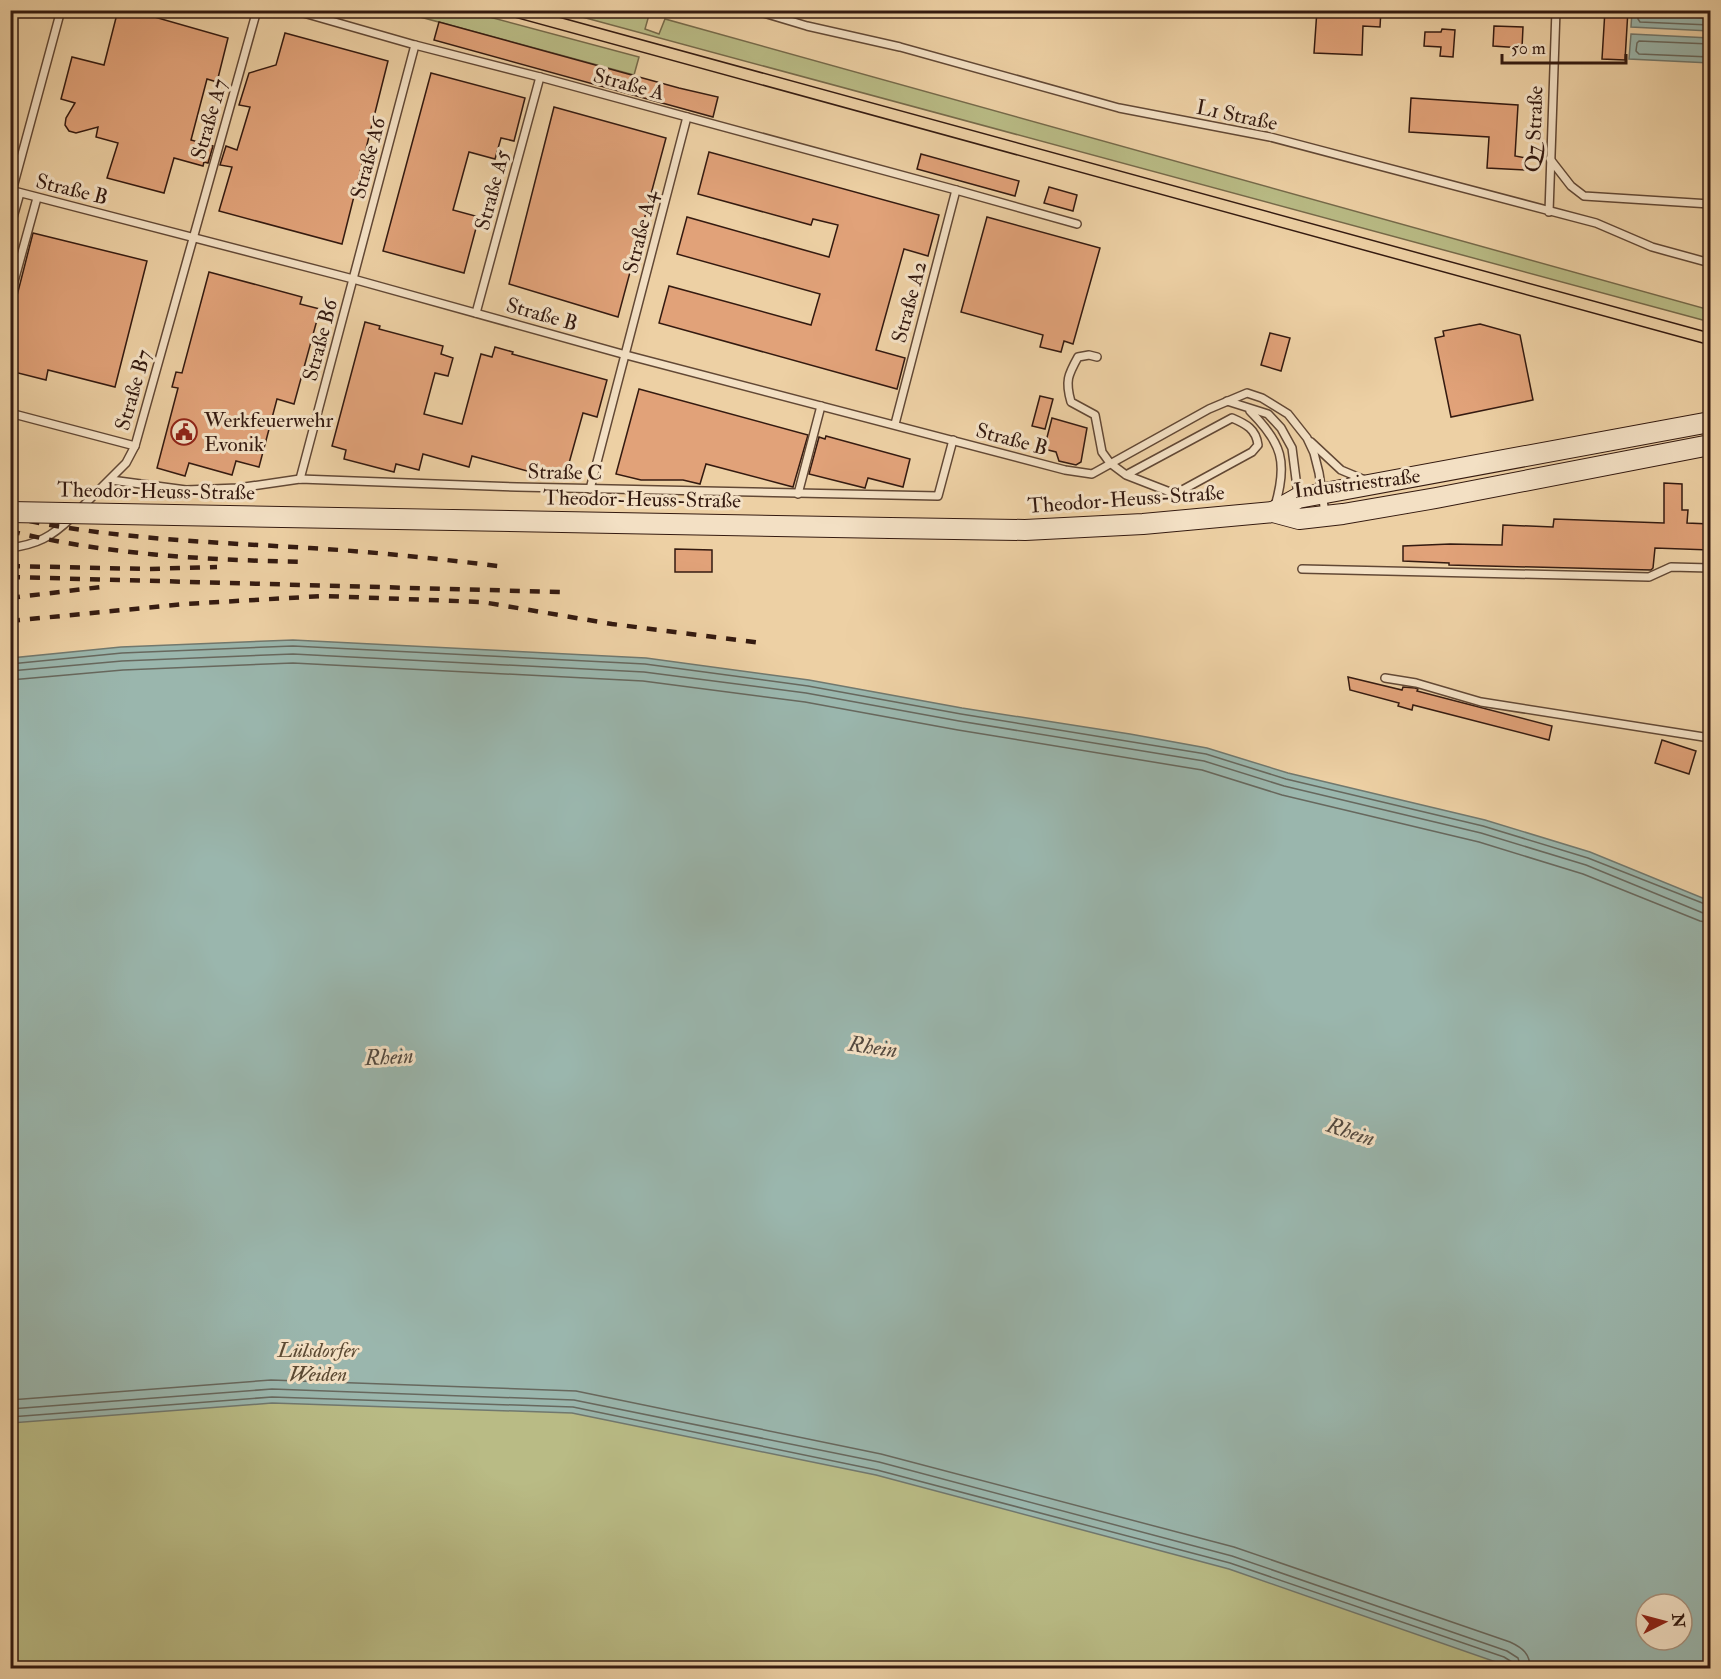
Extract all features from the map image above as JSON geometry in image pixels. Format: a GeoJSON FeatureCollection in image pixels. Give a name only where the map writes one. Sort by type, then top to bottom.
{"type":"FeatureCollection","features":[{"type":"Feature","properties":{"kind":"main road","name":"Industriestraße"},"geometry":{"type":"LineString","coordinates":[[1273,512],[1298,498],[1710,422]]}},
{"type":"Feature","properties":{"kind":"main road","name":"Industriestraße"},"geometry":{"type":"LineString","coordinates":[[1273,512],[1299,519],[1325,516],[1436,498],[1710,445]]}},
{"type":"Feature","properties":{"kind":"main road","name":"Theodor-Heuss-Straße"},"geometry":{"type":"LineString","coordinates":[[10,512],[1024,530],[1143,524],[1273,512]]}},
{"type":"Feature","properties":{"kind":"lane"},"geometry":{"type":"LineString","coordinates":[[10,228],[14,191],[61,10]]}},
{"type":"Feature","properties":{"kind":"lane","name":"Straße A7"},"geometry":{"type":"LineString","coordinates":[[194,237],[257,10]]}},
{"type":"Feature","properties":{"kind":"lane","name":"Straße A"},"geometry":{"type":"LineString","coordinates":[[293,10],[1077,224]]}},
{"type":"Feature","properties":{"kind":"lane","name":"L1 Straße"},"geometry":{"type":"LineString","coordinates":[[754,10],[807,26],[900,47],[1119,108],[1270,137],[1596,223],[1652,247],[1710,263]]}},
{"type":"Feature","properties":{"kind":"lane","name":"Q7 Straße"},"geometry":{"type":"LineString","coordinates":[[1549,212],[1556,10]]}},
{"type":"Feature","properties":{"kind":"lane","name":"Straße A6"},"geometry":{"type":"LineString","coordinates":[[353,279],[415,45]]}},
{"type":"Feature","properties":{"kind":"lane","name":"Straße A5"},"geometry":{"type":"LineString","coordinates":[[476,313],[540,77]]}},
{"type":"Feature","properties":{"kind":"lane","name":"Straße A4"},"geometry":{"type":"LineString","coordinates":[[590,489],[687,117]]}},
{"type":"Feature","properties":{"kind":"lane"},"geometry":{"type":"LineString","coordinates":[[1550,159],[1571,186],[1584,196],[1710,204]]}},
{"type":"Feature","properties":{"kind":"lane","name":"Straße A2"},"geometry":{"type":"LineString","coordinates":[[894,424],[956,190]]}},
{"type":"Feature","properties":{"kind":"lane","name":"Straße B"},"geometry":{"type":"LineString","coordinates":[[14,191],[353,279],[626,355],[1065,470],[1092,474],[1209,409],[1247,393],[1263,398],[1288,414],[1307,438]]}},
{"type":"Feature","properties":{"kind":"lane"},"geometry":{"type":"LineString","coordinates":[[10,296],[37,198]]}},
{"type":"Feature","properties":{"kind":"lane","name":"Straße B7"},"geometry":{"type":"LineString","coordinates":[[10,548],[27,546],[47,538],[111,480],[126,463],[135,446],[194,237]]}},
{"type":"Feature","properties":{"kind":"lane","name":"Straße B6"},"geometry":{"type":"LineString","coordinates":[[300,479],[353,279]]}},
{"type":"Feature","properties":{"kind":"lane"},"geometry":{"type":"LineString","coordinates":[[1097,357],[1089,355],[1078,357],[1066,387],[1071,402],[1095,415],[1102,452],[1110,463],[1125,476],[1175,494],[1252,452],[1258,445],[1257,436],[1248,425],[1232,418],[1125,476]]}},
{"type":"Feature","properties":{"kind":"lane"},"geometry":{"type":"LineString","coordinates":[[1227,401],[1268,414],[1281,428],[1292,448],[1299,519]]}},
{"type":"Feature","properties":{"kind":"lane"},"geometry":{"type":"LineString","coordinates":[[798,494],[822,406]]}},
{"type":"Feature","properties":{"kind":"lane"},"geometry":{"type":"LineString","coordinates":[[1249,409],[1270,431],[1280,453],[1282,473],[1273,512]]}},
{"type":"Feature","properties":{"kind":"lane"},"geometry":{"type":"LineString","coordinates":[[10,413],[135,446]]}},
{"type":"Feature","properties":{"kind":"lane"},"geometry":{"type":"LineString","coordinates":[[1307,438],[1341,470],[1376,484]]}},
{"type":"Feature","properties":{"kind":"lane"},"geometry":{"type":"LineString","coordinates":[[1307,438],[1314,453],[1325,516]]}},
{"type":"Feature","properties":{"kind":"lane","name":"Straße C"},"geometry":{"type":"LineString","coordinates":[[111,480],[186,490],[238,488],[300,479],[590,489],[938,496],[953,440]]}},
{"type":"Feature","properties":{"kind":"lane"},"geometry":{"type":"LineString","coordinates":[[1302,569],[1649,577],[1671,567],[1710,568]]}},
{"type":"Feature","properties":{"kind":"lane"},"geometry":{"type":"LineString","coordinates":[[1385,678],[1416,683],[1481,702],[1710,738]]}},
{"type":"Feature","properties":{"kind":"green space"},"geometry":{"type":"Polygon","coordinates":[[[398,11],[467,11],[639,57],[634,75],[398,11]]]}},
{"type":"Feature","properties":{"kind":"green space"},"geometry":{"type":"Polygon","coordinates":[[[560,11],[635,11],[649,15],[645,29],[659,34],[665,19],[1710,310],[1710,322],[560,11]]]}},
{"type":"Feature","properties":{"kind":"green space","name":"Lülsdorfer Weiden"},"geometry":{"type":"Polygon","coordinates":[[[10,1056],[1674,1445],[1710,1668],[11,1668],[10,1056]]]}},
{"type":"Feature","properties":{"kind":"water"},"geometry":{"type":"Polygon","coordinates":[[[1632,11],[1710,11],[1710,31],[1631,27],[1632,11]]]}},
{"type":"Feature","properties":{"kind":"water"},"geometry":{"type":"Polygon","coordinates":[[[1631,34],[1710,38],[1710,63],[1629,59],[1631,34]]]}},
{"type":"Feature","properties":{"kind":"water","name":"Rhein"},"geometry":{"type":"Polygon","coordinates":[[[293,640],[646,658],[809,680],[962,708],[1207,748],[1288,773],[1485,820],[1590,852],[1710,901],[1710,1668],[1513,1668],[1229,1569],[876,1475],[572,1413],[272,1403],[11,1423],[11,658],[121,647],[293,640]]]}},
{"type":"Feature","properties":{"kind":"building"},"geometry":{"type":"Polygon","coordinates":[[[118,10],[130,10],[228,38],[217,82],[207,79],[191,140],[213,146],[208,163],[204,162],[203,166],[174,158],[164,193],[107,178],[118,143],[96,137],[98,127],[76,133],[69,131],[65,125],[66,118],[75,103],[61,99],[72,57],[104,65],[118,10]]]}},
{"type":"Feature","properties":{"kind":"building"},"geometry":{"type":"Polygon","coordinates":[[[1317,10],[1381,10],[1380,27],[1363,26],[1362,55],[1314,53],[1317,10]]]}},
{"type":"Feature","properties":{"kind":"building"},"geometry":{"type":"Polygon","coordinates":[[[1605,10],[1628,10],[1625,60],[1602,59],[1605,10]]]}},
{"type":"Feature","properties":{"kind":"building"},"geometry":{"type":"Polygon","coordinates":[[[439,22],[718,97],[713,117],[434,40],[439,22]]]}},
{"type":"Feature","properties":{"kind":"building"},"geometry":{"type":"Polygon","coordinates":[[[1494,26],[1523,27],[1522,48],[1493,46],[1494,26]]]}},
{"type":"Feature","properties":{"kind":"building"},"geometry":{"type":"Polygon","coordinates":[[[1442,29],[1455,30],[1453,57],[1440,56],[1441,47],[1424,46],[1425,32],[1441,32],[1442,29]]]}},
{"type":"Feature","properties":{"kind":"building"},"geometry":{"type":"Polygon","coordinates":[[[285,33],[388,61],[342,244],[219,211],[232,167],[220,165],[226,146],[237,150],[250,107],[239,105],[249,73],[276,65],[285,33]]]}},
{"type":"Feature","properties":{"kind":"building"},"geometry":{"type":"Polygon","coordinates":[[[431,73],[525,98],[514,141],[501,138],[495,159],[469,152],[453,210],[479,217],[464,273],[383,251],[431,73]]]}},
{"type":"Feature","properties":{"kind":"building"},"geometry":{"type":"Polygon","coordinates":[[[1411,98],[1518,105],[1515,156],[1526,158],[1525,170],[1487,168],[1489,137],[1409,132],[1411,98]]]}},
{"type":"Feature","properties":{"kind":"building"},"geometry":{"type":"Polygon","coordinates":[[[554,107],[666,138],[618,317],[509,284],[554,107]]]}},
{"type":"Feature","properties":{"kind":"building"},"geometry":{"type":"Polygon","coordinates":[[[709,152],[939,215],[928,256],[904,249],[876,350],[905,358],[897,389],[659,323],[669,286],[811,325],[820,294],[677,254],[687,217],[829,257],[838,225],[813,219],[811,225],[698,194],[709,152]]]}},
{"type":"Feature","properties":{"kind":"building"},"geometry":{"type":"Polygon","coordinates":[[[921,154],[1019,181],[1015,196],[917,169],[921,154]]]}},
{"type":"Feature","properties":{"kind":"building"},"geometry":{"type":"Polygon","coordinates":[[[1049,187],[1077,195],[1073,211],[1044,203],[1049,187]]]}},
{"type":"Feature","properties":{"kind":"building"},"geometry":{"type":"Polygon","coordinates":[[[987,217],[1100,248],[1073,344],[1064,341],[1061,352],[1040,347],[1043,335],[961,312],[987,217]]]}},
{"type":"Feature","properties":{"kind":"building"},"geometry":{"type":"Polygon","coordinates":[[[33,233],[147,261],[115,387],[48,370],[46,380],[10,371],[10,323],[33,233]]]}},
{"type":"Feature","properties":{"kind":"building"},"geometry":{"type":"Polygon","coordinates":[[[209,272],[302,297],[300,304],[320,309],[294,404],[277,399],[259,467],[236,461],[232,475],[189,463],[185,476],[157,468],[178,388],[172,387],[176,372],[182,373],[209,272]]]}},
{"type":"Feature","properties":{"kind":"building"},"geometry":{"type":"Polygon","coordinates":[[[365,322],[380,326],[379,329],[443,346],[441,354],[453,358],[448,376],[435,373],[424,414],[462,424],[481,354],[492,357],[495,347],[513,352],[512,354],[607,380],[597,417],[583,413],[564,481],[472,456],[469,467],[423,454],[419,470],[396,464],[394,472],[344,459],[346,450],[332,446],[365,322]]]}},
{"type":"Feature","properties":{"kind":"building"},"geometry":{"type":"Polygon","coordinates":[[[1480,324],[1520,335],[1533,400],[1451,417],[1435,338],[1444,336],[1443,331],[1480,324]]]}},
{"type":"Feature","properties":{"kind":"building"},"geometry":{"type":"Polygon","coordinates":[[[1270,333],[1290,338],[1281,371],[1261,365],[1270,333]]]}},
{"type":"Feature","properties":{"kind":"building"},"geometry":{"type":"Polygon","coordinates":[[[639,389],[808,435],[793,487],[706,464],[700,484],[683,480],[641,480],[616,474],[639,389]]]}},
{"type":"Feature","properties":{"kind":"building"},"geometry":{"type":"Polygon","coordinates":[[[1040,396],[1053,399],[1045,429],[1032,426],[1040,396]]]}},
{"type":"Feature","properties":{"kind":"building"},"geometry":{"type":"Polygon","coordinates":[[[1052,418],[1087,428],[1081,462],[1076,465],[1059,461],[1056,452],[1044,449],[1052,418]]]}},
{"type":"Feature","properties":{"kind":"building"},"geometry":{"type":"Polygon","coordinates":[[[826,436],[910,459],[903,487],[868,478],[865,488],[809,474],[819,437],[825,439],[826,436]]]}},
{"type":"Feature","properties":{"kind":"building"},"geometry":{"type":"Polygon","coordinates":[[[1664,483],[1682,484],[1682,510],[1688,510],[1687,523],[1710,524],[1710,550],[1655,548],[1651,570],[1449,565],[1449,563],[1403,561],[1403,546],[1502,545],[1503,525],[1553,527],[1554,519],[1664,523],[1664,483]]]}},
{"type":"Feature","properties":{"kind":"building"},"geometry":{"type":"Polygon","coordinates":[[[675,549],[712,550],[712,572],[675,572],[675,549]]]}},
{"type":"Feature","properties":{"kind":"building"},"geometry":{"type":"Polygon","coordinates":[[[1348,677],[1402,690],[1403,687],[1415,688],[1418,689],[1417,691],[1552,726],[1549,740],[1413,705],[1412,710],[1398,706],[1399,703],[1350,690],[1348,677]]]}},
{"type":"Feature","properties":{"kind":"building"},"geometry":{"type":"Polygon","coordinates":[[[1662,740],[1696,751],[1689,774],[1655,763],[1662,740]]]}},
{"type":"Feature","properties":{"kind":"tram line"},"geometry":{"type":"LineString","coordinates":[[489,10],[1710,345]]}},
{"type":"Feature","properties":{"kind":"tram line"},"geometry":{"type":"LineString","coordinates":[[533,10],[1710,333]]}},
{"type":"Feature","properties":{"kind":"railway"},"geometry":{"type":"LineString","coordinates":[[10,517],[122,535],[359,552],[506,567]]}},
{"type":"Feature","properties":{"kind":"railway"},"geometry":{"type":"LineString","coordinates":[[10,531],[83,546],[157,555],[306,562]]}},
{"type":"Feature","properties":{"kind":"railway"},"geometry":{"type":"LineString","coordinates":[[10,566],[148,569],[217,567]]}},
{"type":"Feature","properties":{"kind":"railway"},"geometry":{"type":"LineString","coordinates":[[10,577],[560,592]]}},
{"type":"Feature","properties":{"kind":"railway"},"geometry":{"type":"LineString","coordinates":[[10,598],[109,586]]}},
{"type":"Feature","properties":{"kind":"railway"},"geometry":{"type":"LineString","coordinates":[[10,621],[185,604],[323,596],[482,602],[612,624],[762,643]]}},
{"type":"Feature","properties":{"kind":"place","name":"Werkfeuerwehr Evonik"},"geometry":{"type":"Point","coordinates":[184,432]}}]}
